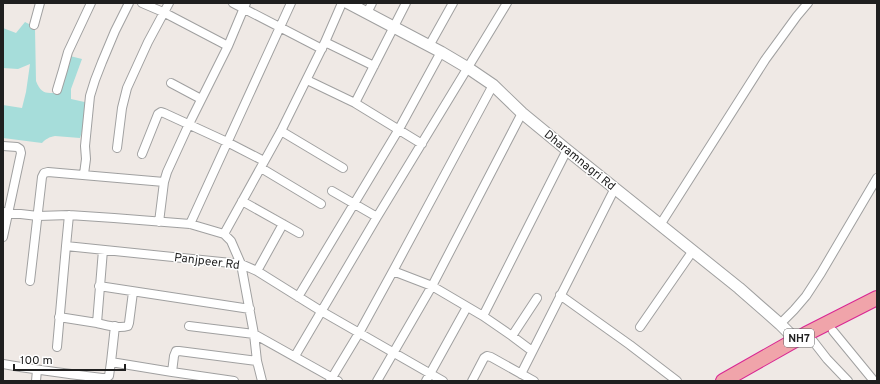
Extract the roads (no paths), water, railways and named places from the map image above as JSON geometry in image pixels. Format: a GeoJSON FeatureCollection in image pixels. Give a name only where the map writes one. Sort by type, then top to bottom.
{"type":"FeatureCollection","features":[{"type":"Feature","properties":{"kind":"highway","name":"NH7"},"geometry":{"type":"LineString","coordinates":[[723,381],[796,340],[877,298]]}},
{"type":"Feature","properties":{"kind":"highway","name":"NH7"},"geometry":{"type":"LineString","coordinates":[[741,381],[877,308]]}},
{"type":"Feature","properties":{"kind":"street"},"geometry":{"type":"LineString","coordinates":[[34,25],[40,3]]}},
{"type":"Feature","properties":{"kind":"street"},"geometry":{"type":"LineString","coordinates":[[58,90],[62,70],[68,52],[91,3]]}},
{"type":"Feature","properties":{"kind":"street"},"geometry":{"type":"LineString","coordinates":[[84,174],[90,96],[115,31],[129,3]]}},
{"type":"Feature","properties":{"kind":"street"},"geometry":{"type":"LineString","coordinates":[[142,3],[164,12],[228,46]]}},
{"type":"Feature","properties":{"kind":"street"},"geometry":{"type":"LineString","coordinates":[[117,148],[122,108],[127,88],[148,42],[169,3]]}},
{"type":"Feature","properties":{"kind":"street"},"geometry":{"type":"LineString","coordinates":[[234,3],[245,6],[280,28],[374,66]]}},
{"type":"Feature","properties":{"kind":"street"},"geometry":{"type":"LineString","coordinates":[[190,224],[291,3]]}},
{"type":"Feature","properties":{"kind":"street"},"geometry":{"type":"LineString","coordinates":[[224,234],[262,164],[282,131],[324,46],[342,3]]}},
{"type":"Feature","properties":{"kind":"street","name":"Dharamnagri Rd"},"geometry":{"type":"LineString","coordinates":[[348,3],[370,8],[394,27],[468,68],[493,86],[522,113],[567,150],[692,252],[739,288],[796,340]]}},
{"type":"Feature","properties":{"kind":"street"},"geometry":{"type":"LineString","coordinates":[[355,103],[406,3]]}},
{"type":"Feature","properties":{"kind":"street"},"geometry":{"type":"LineString","coordinates":[[429,46],[453,3]]}},
{"type":"Feature","properties":{"kind":"street"},"geometry":{"type":"LineString","coordinates":[[295,356],[377,217],[507,3]]}},
{"type":"Feature","properties":{"kind":"street"},"geometry":{"type":"LineString","coordinates":[[660,225],[765,60],[808,3]]}},
{"type":"Feature","properties":{"kind":"street"},"geometry":{"type":"LineString","coordinates":[[159,222],[164,182],[167,172],[201,99],[228,46],[245,6]]}},
{"type":"Feature","properties":{"kind":"street"},"geometry":{"type":"LineString","coordinates":[[298,297],[399,129],[441,52]]}},
{"type":"Feature","properties":{"kind":"street"},"geometry":{"type":"LineString","coordinates":[[307,80],[355,103],[422,144]]}},
{"type":"Feature","properties":{"kind":"street"},"geometry":{"type":"LineString","coordinates":[[171,83],[201,99]]}},
{"type":"Feature","properties":{"kind":"street"},"geometry":{"type":"LineString","coordinates":[[189,326],[254,334],[295,356],[333,380],[493,86]]}},
{"type":"Feature","properties":{"kind":"street"},"geometry":{"type":"LineString","coordinates":[[142,154],[158,114],[161,112],[227,142],[321,204]]}},
{"type":"Feature","properties":{"kind":"street"},"geometry":{"type":"LineString","coordinates":[[377,381],[432,286],[522,113]]}},
{"type":"Feature","properties":{"kind":"street"},"geometry":{"type":"LineString","coordinates":[[282,131],[343,168]]}},
{"type":"Feature","properties":{"kind":"street"},"geometry":{"type":"LineString","coordinates":[[3,146],[17,147],[20,149],[21,153],[6,212],[3,237]]}},
{"type":"Feature","properties":{"kind":"street"},"geometry":{"type":"LineString","coordinates":[[483,316],[567,150]]}},
{"type":"Feature","properties":{"kind":"street"},"geometry":{"type":"LineString","coordinates":[[30,281],[42,177],[44,173],[84,174],[164,182]]}},
{"type":"Feature","properties":{"kind":"street"},"geometry":{"type":"LineString","coordinates":[[780,324],[806,296],[822,273],[877,178]]}},
{"type":"Feature","properties":{"kind":"street"},"geometry":{"type":"LineString","coordinates":[[521,374],[615,188]]}},
{"type":"Feature","properties":{"kind":"street"},"geometry":{"type":"LineString","coordinates":[[332,191],[377,217]]}},
{"type":"Feature","properties":{"kind":"street"},"geometry":{"type":"LineString","coordinates":[[242,200],[299,232]]}},
{"type":"Feature","properties":{"kind":"street"},"geometry":{"type":"LineString","coordinates":[[6,212],[38,216],[69,215],[190,224],[224,234],[231,241],[241,264],[254,334],[257,361],[262,381]]}},
{"type":"Feature","properties":{"kind":"street"},"geometry":{"type":"LineString","coordinates":[[57,347],[69,215]]}},
{"type":"Feature","properties":{"kind":"street"},"geometry":{"type":"LineString","coordinates":[[257,271],[283,224]]}},
{"type":"Feature","properties":{"kind":"street","name":"Panjpeer Rd"},"geometry":{"type":"LineString","coordinates":[[66,246],[241,264],[257,271],[321,311],[393,352],[428,377],[444,381]]}},
{"type":"Feature","properties":{"kind":"street"},"geometry":{"type":"LineString","coordinates":[[97,323],[103,250]]}},
{"type":"Feature","properties":{"kind":"street"},"geometry":{"type":"LineString","coordinates":[[640,327],[692,252]]}},
{"type":"Feature","properties":{"kind":"street"},"geometry":{"type":"LineString","coordinates":[[393,271],[432,286],[483,316],[532,352]]}},
{"type":"Feature","properties":{"kind":"street"},"geometry":{"type":"LineString","coordinates":[[99,286],[250,310]]}},
{"type":"Feature","properties":{"kind":"street"},"geometry":{"type":"LineString","coordinates":[[59,317],[115,326],[128,326],[133,292]]}},
{"type":"Feature","properties":{"kind":"street"},"geometry":{"type":"LineString","coordinates":[[560,296],[630,345],[677,381]]}},
{"type":"Feature","properties":{"kind":"street"},"geometry":{"type":"LineString","coordinates":[[512,336],[537,298]]}},
{"type":"Feature","properties":{"kind":"street"},"geometry":{"type":"LineString","coordinates":[[428,377],[468,308]]}},
{"type":"Feature","properties":{"kind":"street"},"geometry":{"type":"LineString","coordinates":[[3,364],[102,380],[109,376],[110,373],[115,326]]}},
{"type":"Feature","properties":{"kind":"street"},"geometry":{"type":"LineString","coordinates":[[834,331],[874,381]]}},
{"type":"Feature","properties":{"kind":"street"},"geometry":{"type":"LineString","coordinates":[[813,341],[826,359],[848,381]]}},
{"type":"Feature","properties":{"kind":"street"},"geometry":{"type":"LineString","coordinates":[[172,372],[174,356],[178,351],[257,361]]}},
{"type":"Feature","properties":{"kind":"street"},"geometry":{"type":"LineString","coordinates":[[472,381],[484,358],[487,356],[534,381]]}},
{"type":"Feature","properties":{"kind":"street"},"geometry":{"type":"LineString","coordinates":[[111,362],[234,381]]}},
{"type":"Feature","properties":{"kind":"street"},"geometry":{"type":"LineString","coordinates":[[36,381],[37,370]]}},
{"type":"Feature","properties":{"kind":"water"},"geometry":{"type":"Polygon","coordinates":[[[25,22],[35,29],[36,81],[42,91],[48,93],[59,92],[70,56],[82,59],[71,89],[71,99],[89,103],[80,138],[55,136],[48,138],[42,143],[3,138],[3,105],[22,108],[30,64],[18,69],[3,68],[3,28],[16,33],[25,22]]]}}]}
